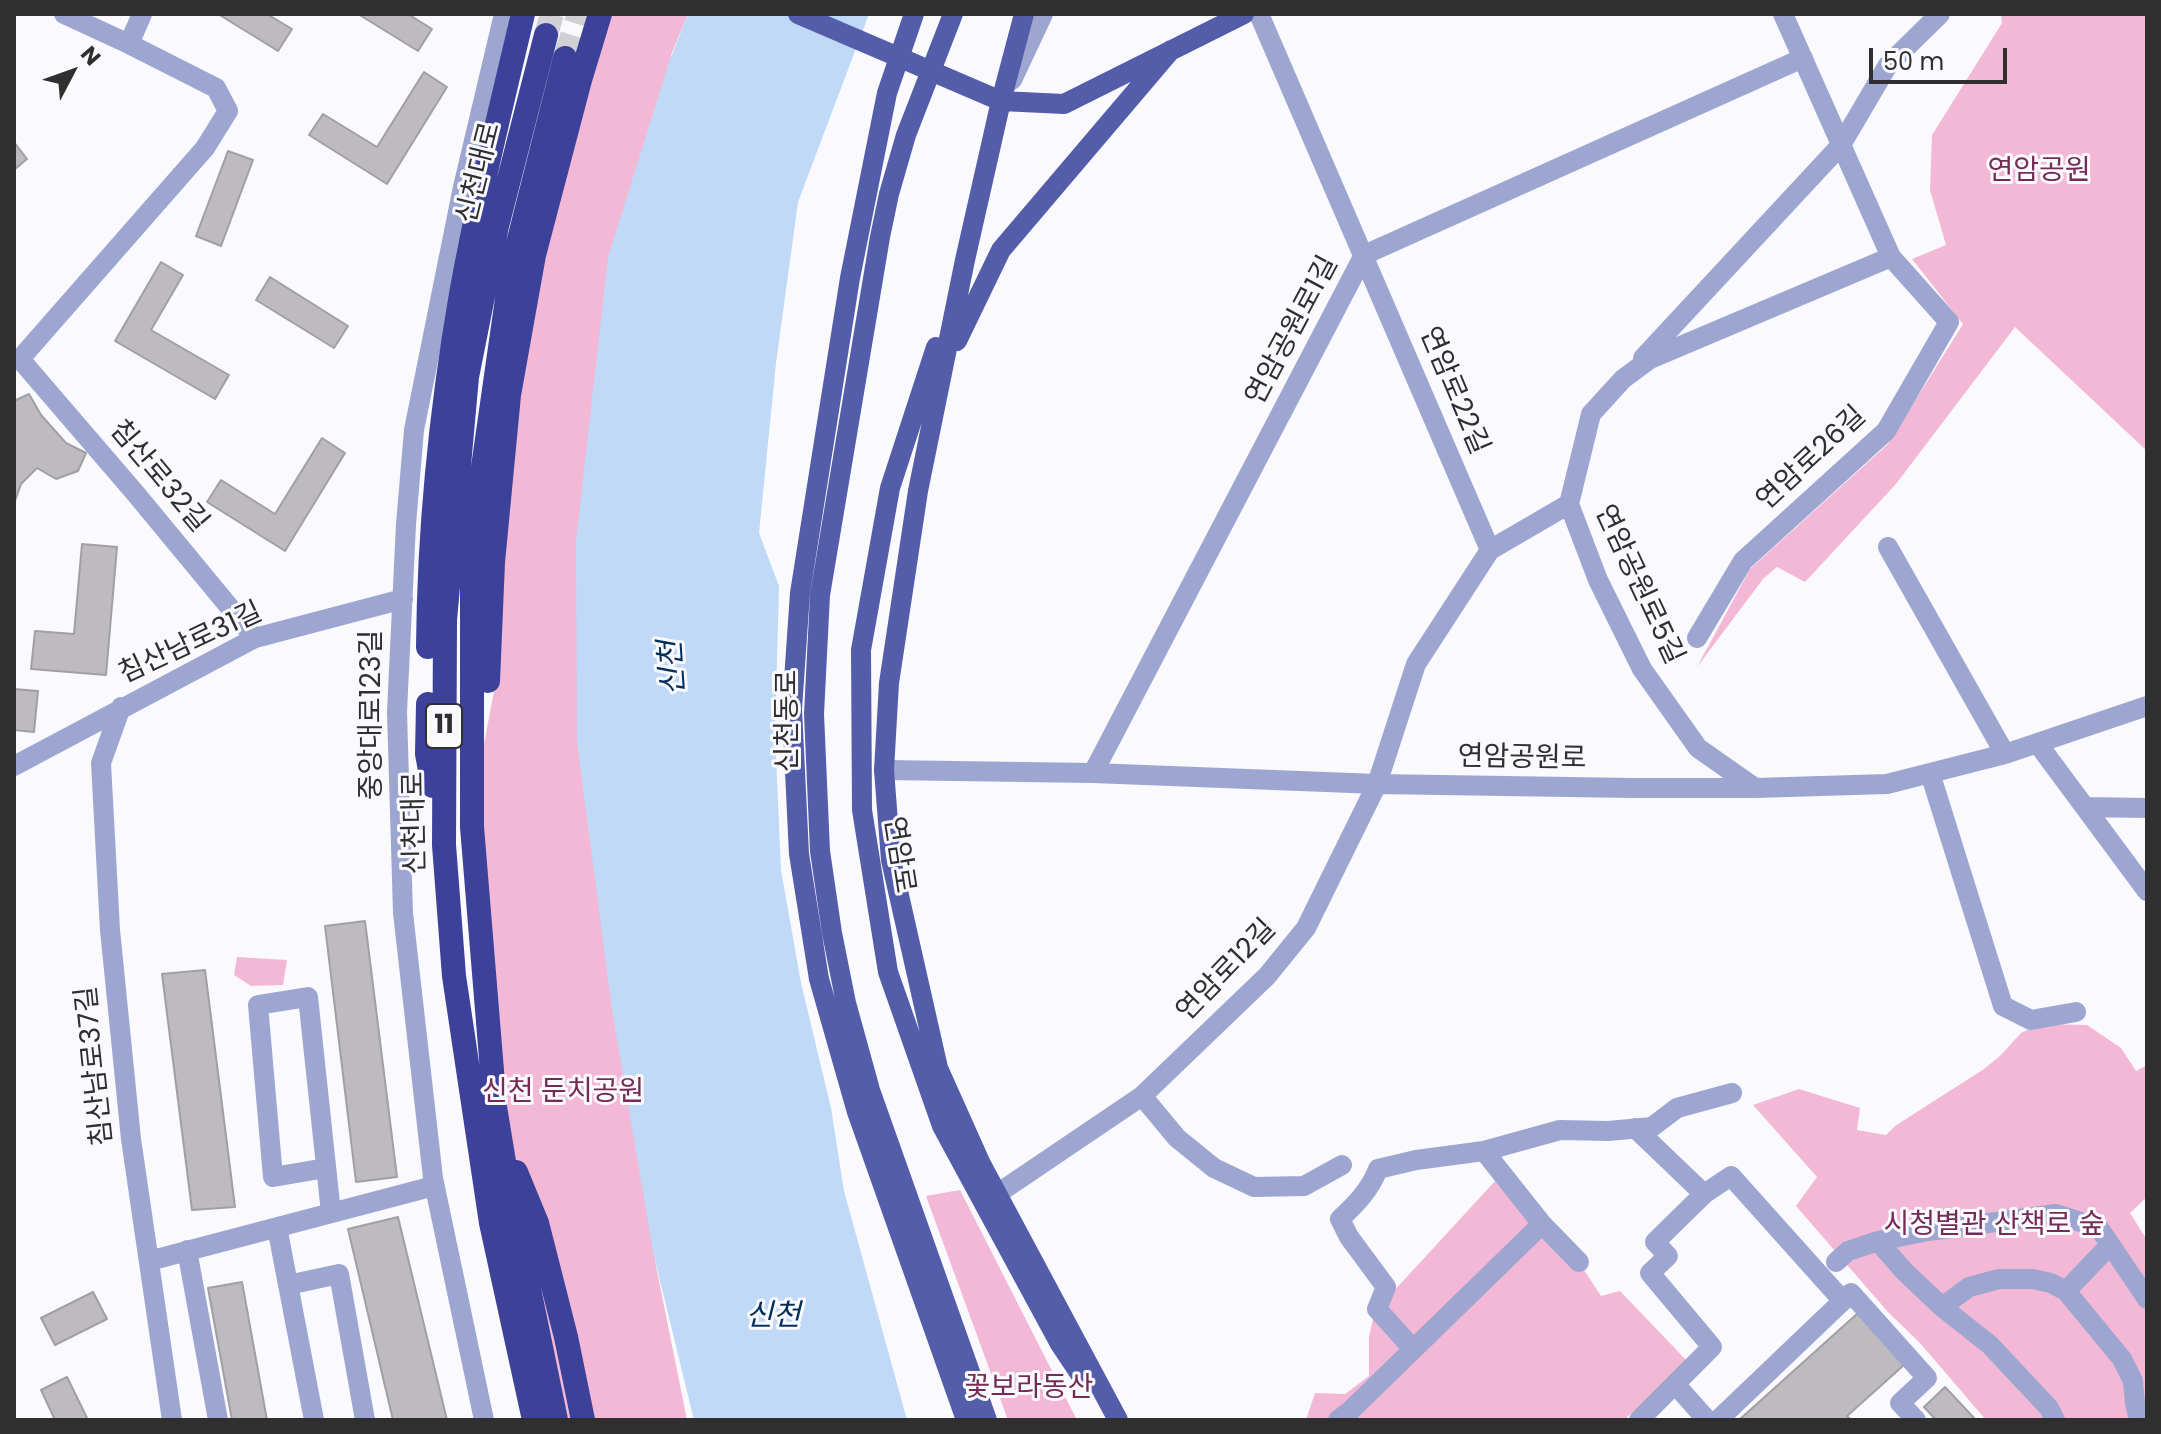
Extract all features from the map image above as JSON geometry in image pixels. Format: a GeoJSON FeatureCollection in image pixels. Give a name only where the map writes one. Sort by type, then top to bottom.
{"type":"FeatureCollection","features":[{"type":"Feature","properties":{"kind":"highway"},"geometry":{"type":"LineString","coordinates":[[444,845],[427,754],[428,587],[439,458],[461,295],[523,14]]}},
{"type":"Feature","properties":{"kind":"highway"},"geometry":{"type":"LineString","coordinates":[[472,827],[487,695],[493,562],[509,395],[534,255],[595,18]]}},
{"type":"Feature","properties":{"kind":"highway","name":"신천대로"},"geometry":{"type":"LineString","coordinates":[[534,1420],[491,1223],[454,976],[444,845],[445,620],[467,377],[497,226],[546,35]]}},
{"type":"Feature","properties":{"kind":"highway","name":"신천대로"},"geometry":{"type":"LineString","coordinates":[[556,1420],[509,1192],[495,1107],[472,827],[472,544],[511,271],[565,58]]}},
{"type":"Feature","properties":{"kind":"highway"},"geometry":{"type":"LineString","coordinates":[[500,1136],[537,1223],[583,1420]]}},
{"type":"Feature","properties":{"kind":"highway"},"geometry":{"type":"LineString","coordinates":[[517,1345],[526,1420]]}},
{"type":"Feature","properties":{"kind":"main road"},"geometry":{"type":"LineString","coordinates":[[798,14],[1001,101],[1064,104],[1244,14]]}},
{"type":"Feature","properties":{"kind":"main road","name":"신천동로"},"geometry":{"type":"LineString","coordinates":[[914,14],[887,93],[850,278],[800,593],[792,709],[799,854],[819,979],[857,1112],[966,1420]]}},
{"type":"Feature","properties":{"kind":"main road","name":"신천동로"},"geometry":{"type":"LineString","coordinates":[[953,14],[906,135],[886,209],[820,595],[814,714],[820,851],[846,1003],[870,1090],[987,1420]]}},
{"type":"Feature","properties":{"kind":"main road"},"geometry":{"type":"LineString","coordinates":[[943,369],[1001,101],[1024,14]]}},
{"type":"Feature","properties":{"kind":"main road"},"geometry":{"type":"LineString","coordinates":[[943,369],[1001,250],[1171,50]]}},
{"type":"Feature","properties":{"kind":"main road","name":"연암로"},"geometry":{"type":"LineString","coordinates":[[965,260],[890,488],[861,650],[862,810],[888,972],[942,1126],[1060,1344],[1109,1420]]}},
{"type":"Feature","properties":{"kind":"main road","name":"연암로"},"geometry":{"type":"LineString","coordinates":[[943,369],[918,491],[889,683],[884,770],[891,860],[938,1068],[981,1164],[1118,1420]]}},
{"type":"Feature","properties":{"kind":"street"},"geometry":{"type":"LineString","coordinates":[[17,358],[205,148],[228,111],[216,88],[64,14]]}},
{"type":"Feature","properties":{"kind":"street"},"geometry":{"type":"LineString","coordinates":[[129,44],[142,14]]}},
{"type":"Feature","properties":{"kind":"street","name":"중앙대로123길"},"geometry":{"type":"LineString","coordinates":[[484,1420],[434,1186],[403,913],[397,712],[414,430],[463,187],[504,14]]}},
{"type":"Feature","properties":{"kind":"street"},"geometry":{"type":"LineString","coordinates":[[1001,101],[1043,14]]}},
{"type":"Feature","properties":{"kind":"street","name":"연암로22길"},"geometry":{"type":"LineString","coordinates":[[1259,14],[1490,550]]}},
{"type":"Feature","properties":{"kind":"street","name":"연암로26길"},"geometry":{"type":"LineString","coordinates":[[1697,638],[1743,561],[1886,431],[1949,322],[1891,257],[1783,14]]}},
{"type":"Feature","properties":{"kind":"street"},"geometry":{"type":"LineString","coordinates":[[1841,145],[1888,65],[1940,14]]}},
{"type":"Feature","properties":{"kind":"street","name":"연암공원로1길"},"geometry":{"type":"LineString","coordinates":[[1093,773],[1364,255],[1803,58]]}},
{"type":"Feature","properties":{"kind":"street","name":"연암공원로5길"},"geometry":{"type":"LineString","coordinates":[[1755,788],[1698,748],[1642,669],[1598,580],[1569,504],[1591,414],[1841,145]]}},
{"type":"Feature","properties":{"kind":"street","name":"연암공원로5길"},"geometry":{"type":"LineString","coordinates":[[1623,379],[1650,359],[1891,257]]}},
{"type":"Feature","properties":{"kind":"street","name":"침산로32길"},"geometry":{"type":"LineString","coordinates":[[17,358],[136,494],[255,638]]}},
{"type":"Feature","properties":{"kind":"street"},"geometry":{"type":"LineString","coordinates":[[1377,784],[1416,664],[1490,550],[1569,504]]}},
{"type":"Feature","properties":{"kind":"street"},"geometry":{"type":"LineString","coordinates":[[1888,547],[2005,754]]}},
{"type":"Feature","properties":{"kind":"street","name":"침산남로31길"},"geometry":{"type":"LineString","coordinates":[[14,766],[255,638],[403,599]]}},
{"type":"Feature","properties":{"kind":"street","name":"연암공원로"},"geometry":{"type":"LineString","coordinates":[[884,770],[1632,788],[1887,784],[2005,754],[2147,706]]}},
{"type":"Feature","properties":{"kind":"street","name":"침산남로37길"},"geometry":{"type":"LineString","coordinates":[[121,707],[101,763],[110,930],[131,1139],[172,1420]]}},
{"type":"Feature","properties":{"kind":"street"},"geometry":{"type":"LineString","coordinates":[[2038,744],[2147,891]]}},
{"type":"Feature","properties":{"kind":"street"},"geometry":{"type":"LineString","coordinates":[[1930,773],[2003,1006],[2031,1020],[2076,1012]]}},
{"type":"Feature","properties":{"kind":"street","name":"연암로12길"},"geometry":{"type":"LineString","coordinates":[[997,1194],[1142,1096],[1267,976],[1306,928],[1377,784]]}},
{"type":"Feature","properties":{"kind":"street"},"geometry":{"type":"LineString","coordinates":[[2086,807],[2147,808]]}},
{"type":"Feature","properties":{"kind":"street"},"geometry":{"type":"LineString","coordinates":[[326,1168],[273,1177],[258,1005],[308,997],[331,1213]]}},
{"type":"Feature","properties":{"kind":"street"},"geometry":{"type":"LineString","coordinates":[[1413,1349],[1377,1309],[1386,1287],[1357,1249],[1340,1219],[1373,1182],[1378,1169],[1416,1160],[1484,1151],[1560,1130],[1608,1131],[1652,1127],[1677,1108],[1732,1093]]}},
{"type":"Feature","properties":{"kind":"street"},"geometry":{"type":"LineString","coordinates":[[1142,1096],[1177,1138],[1214,1168],[1254,1187],[1304,1186],[1342,1165]]}},
{"type":"Feature","properties":{"kind":"street"},"geometry":{"type":"LineString","coordinates":[[1635,1128],[1704,1194]]}},
{"type":"Feature","properties":{"kind":"street"},"geometry":{"type":"LineString","coordinates":[[1484,1151],[1542,1224],[1579,1262]]}},
{"type":"Feature","properties":{"kind":"street"},"geometry":{"type":"LineString","coordinates":[[1639,1420],[1712,1347],[1650,1273],[1668,1256],[1655,1242],[1704,1194],[1731,1176],[1843,1301]]}},
{"type":"Feature","properties":{"kind":"street"},"geometry":{"type":"LineString","coordinates":[[149,1261],[434,1186]]}},
{"type":"Feature","properties":{"kind":"street"},"geometry":{"type":"LineString","coordinates":[[1842,1257],[1878,1241],[2056,1214],[2099,1228],[2147,1299]]}},
{"type":"Feature","properties":{"kind":"street"},"geometry":{"type":"LineString","coordinates":[[1338,1420],[1542,1224]]}},
{"type":"Feature","properties":{"kind":"street"},"geometry":{"type":"LineString","coordinates":[[277,1227],[314,1420]]}},
{"type":"Feature","properties":{"kind":"street"},"geometry":{"type":"LineString","coordinates":[[1878,1241],[1942,1307],[1990,1345],[2049,1408],[2055,1420]]}},
{"type":"Feature","properties":{"kind":"street"},"geometry":{"type":"LineString","coordinates":[[2066,1291],[2110,1245]]}},
{"type":"Feature","properties":{"kind":"street"},"geometry":{"type":"LineString","coordinates":[[187,1250],[218,1420]]}},
{"type":"Feature","properties":{"kind":"street"},"geometry":{"type":"LineString","coordinates":[[288,1285],[339,1274],[365,1420]]}},
{"type":"Feature","properties":{"kind":"street"},"geometry":{"type":"LineString","coordinates":[[1942,1307],[1969,1287],[1999,1279],[2033,1279],[2066,1291],[2122,1359],[2133,1381],[2139,1420]]}},
{"type":"Feature","properties":{"kind":"street"},"geometry":{"type":"LineString","coordinates":[[1718,1420],[1851,1293],[1927,1378],[1900,1403],[1916,1420]]}},
{"type":"Feature","properties":{"kind":"street"},"geometry":{"type":"LineString","coordinates":[[1675,1384],[1707,1420]]}},
{"type":"Feature","properties":{"kind":"green space","name":"신천 둔치공원"},"geometry":{"type":"Polygon","coordinates":[[[600,14],[688,14],[671,55],[655,1261],[687,1420],[563,1420],[498,1091],[477,781],[498,670],[504,523],[518,396],[545,241],[600,14]]]}},
{"type":"Feature","properties":{"kind":"green space","name":"연암공원"},"geometry":{"type":"Polygon","coordinates":[[[2001,14],[2147,14],[2147,451],[2015,327],[1896,484],[1805,582],[1777,567],[1763,579],[1697,667],[1750,569],[1888,444],[1963,324],[1912,259],[1946,245],[1930,190],[1932,135],[2002,23],[2001,14]]]}},
{"type":"Feature","properties":{"kind":"green space"},"geometry":{"type":"Polygon","coordinates":[[[237,957],[287,960],[283,985],[251,986],[234,975],[237,957]]]}},
{"type":"Feature","properties":{"kind":"green space","name":"시청별관 산책로 숲"},"geometry":{"type":"Polygon","coordinates":[[[2039,1024],[2087,1025],[2121,1048],[2136,1071],[2147,1065],[2147,1197],[2130,1213],[2147,1240],[2147,1420],[1986,1420],[1796,1206],[1817,1177],[1753,1105],[1799,1089],[1860,1108],[1857,1130],[1886,1135],[1895,1126],[1984,1069],[2021,1033],[2039,1024]]]}},
{"type":"Feature","properties":{"kind":"green space"},"geometry":{"type":"Polygon","coordinates":[[[1496,1180],[1584,1270],[1601,1296],[1620,1291],[1689,1363],[1624,1420],[1306,1420],[1315,1393],[1345,1394],[1369,1376],[1369,1337],[1373,1319],[1392,1293],[1496,1180]]]}},
{"type":"Feature","properties":{"kind":"green space","name":"꽃보라동산"},"geometry":{"type":"Polygon","coordinates":[[[960,1190],[1077,1420],[1008,1420],[926,1196],[960,1190]]]}},
{"type":"Feature","properties":{"kind":"water","name":"신천"},"geometry":{"type":"Polygon","coordinates":[[[688,14],[869,14],[798,202],[776,363],[759,533],[779,586],[775,734],[781,870],[801,983],[831,1108],[844,1191],[907,1420],[694,1420],[653,1252],[612,1010],[577,742],[576,541],[608,257],[669,62],[688,14]]]}},
{"type":"Feature","properties":{"kind":"building"},"geometry":{"type":"Polygon","coordinates":[[[218,14],[267,14],[292,29],[278,51],[218,14]]]}},
{"type":"Feature","properties":{"kind":"building"},"geometry":{"type":"Polygon","coordinates":[[[358,14],[408,14],[432,29],[418,51],[358,14]]]}},
{"type":"Feature","properties":{"kind":"building"},"geometry":{"type":"Polygon","coordinates":[[[424,72],[447,87],[387,184],[309,135],[323,114],[377,147],[424,72]]]}},
{"type":"Feature","properties":{"kind":"building"},"geometry":{"type":"Polygon","coordinates":[[[14,142],[27,159],[14,170],[14,142]]]}},
{"type":"Feature","properties":{"kind":"building"},"geometry":{"type":"Polygon","coordinates":[[[228,151],[253,160],[221,246],[196,236],[228,151]]]}},
{"type":"Feature","properties":{"kind":"building"},"geometry":{"type":"Polygon","coordinates":[[[161,262],[183,275],[151,330],[229,375],[215,399],[115,341],[161,262]]]}},
{"type":"Feature","properties":{"kind":"building"},"geometry":{"type":"Polygon","coordinates":[[[270,277],[348,326],[334,348],[256,300],[270,277]]]}},
{"type":"Feature","properties":{"kind":"building"},"geometry":{"type":"Polygon","coordinates":[[[29,394],[41,415],[66,443],[86,453],[78,471],[56,479],[37,468],[21,484],[14,504],[14,401],[29,394]]]}},
{"type":"Feature","properties":{"kind":"building"},"geometry":{"type":"Polygon","coordinates":[[[322,438],[345,453],[285,551],[207,502],[221,480],[275,514],[322,438]]]}},
{"type":"Feature","properties":{"kind":"building"},"geometry":{"type":"Polygon","coordinates":[[[82,544],[117,547],[106,675],[31,669],[35,631],[74,634],[82,544]]]}},
{"type":"Feature","properties":{"kind":"building"},"geometry":{"type":"Polygon","coordinates":[[[14,689],[38,691],[34,732],[14,730],[14,689]]]}},
{"type":"Feature","properties":{"kind":"building"},"geometry":{"type":"Polygon","coordinates":[[[365,921],[397,1177],[356,1182],[325,926],[365,921]]]}},
{"type":"Feature","properties":{"kind":"building"},"geometry":{"type":"Polygon","coordinates":[[[205,970],[235,1207],[192,1210],[162,974],[205,970]]]}},
{"type":"Feature","properties":{"kind":"building"},"geometry":{"type":"Polygon","coordinates":[[[398,1217],[447,1420],[393,1420],[348,1229],[398,1217]]]}},
{"type":"Feature","properties":{"kind":"building"},"geometry":{"type":"Polygon","coordinates":[[[242,1282],[267,1420],[232,1420],[208,1288],[242,1282]]]}},
{"type":"Feature","properties":{"kind":"building"},"geometry":{"type":"Polygon","coordinates":[[[93,1292],[107,1319],[55,1345],[41,1318],[93,1292]]]}},
{"type":"Feature","properties":{"kind":"building"},"geometry":{"type":"Polygon","coordinates":[[[1858,1313],[1904,1365],[1847,1416],[1851,1420],[1739,1420],[1858,1313]]]}},
{"type":"Feature","properties":{"kind":"building"},"geometry":{"type":"Polygon","coordinates":[[[67,1377],[88,1420],[55,1420],[41,1390],[67,1377]]]}},
{"type":"Feature","properties":{"kind":"building"},"geometry":{"type":"Polygon","coordinates":[[[1945,1387],[1976,1420],[1936,1420],[1924,1407],[1945,1387]]]}},
{"type":"Feature","properties":{"kind":"tunnel"},"geometry":{"type":"LineString","coordinates":[[546,35],[552,14]]}},
{"type":"Feature","properties":{"kind":"tunnel"},"geometry":{"type":"LineString","coordinates":[[565,58],[579,14]]}}]}
